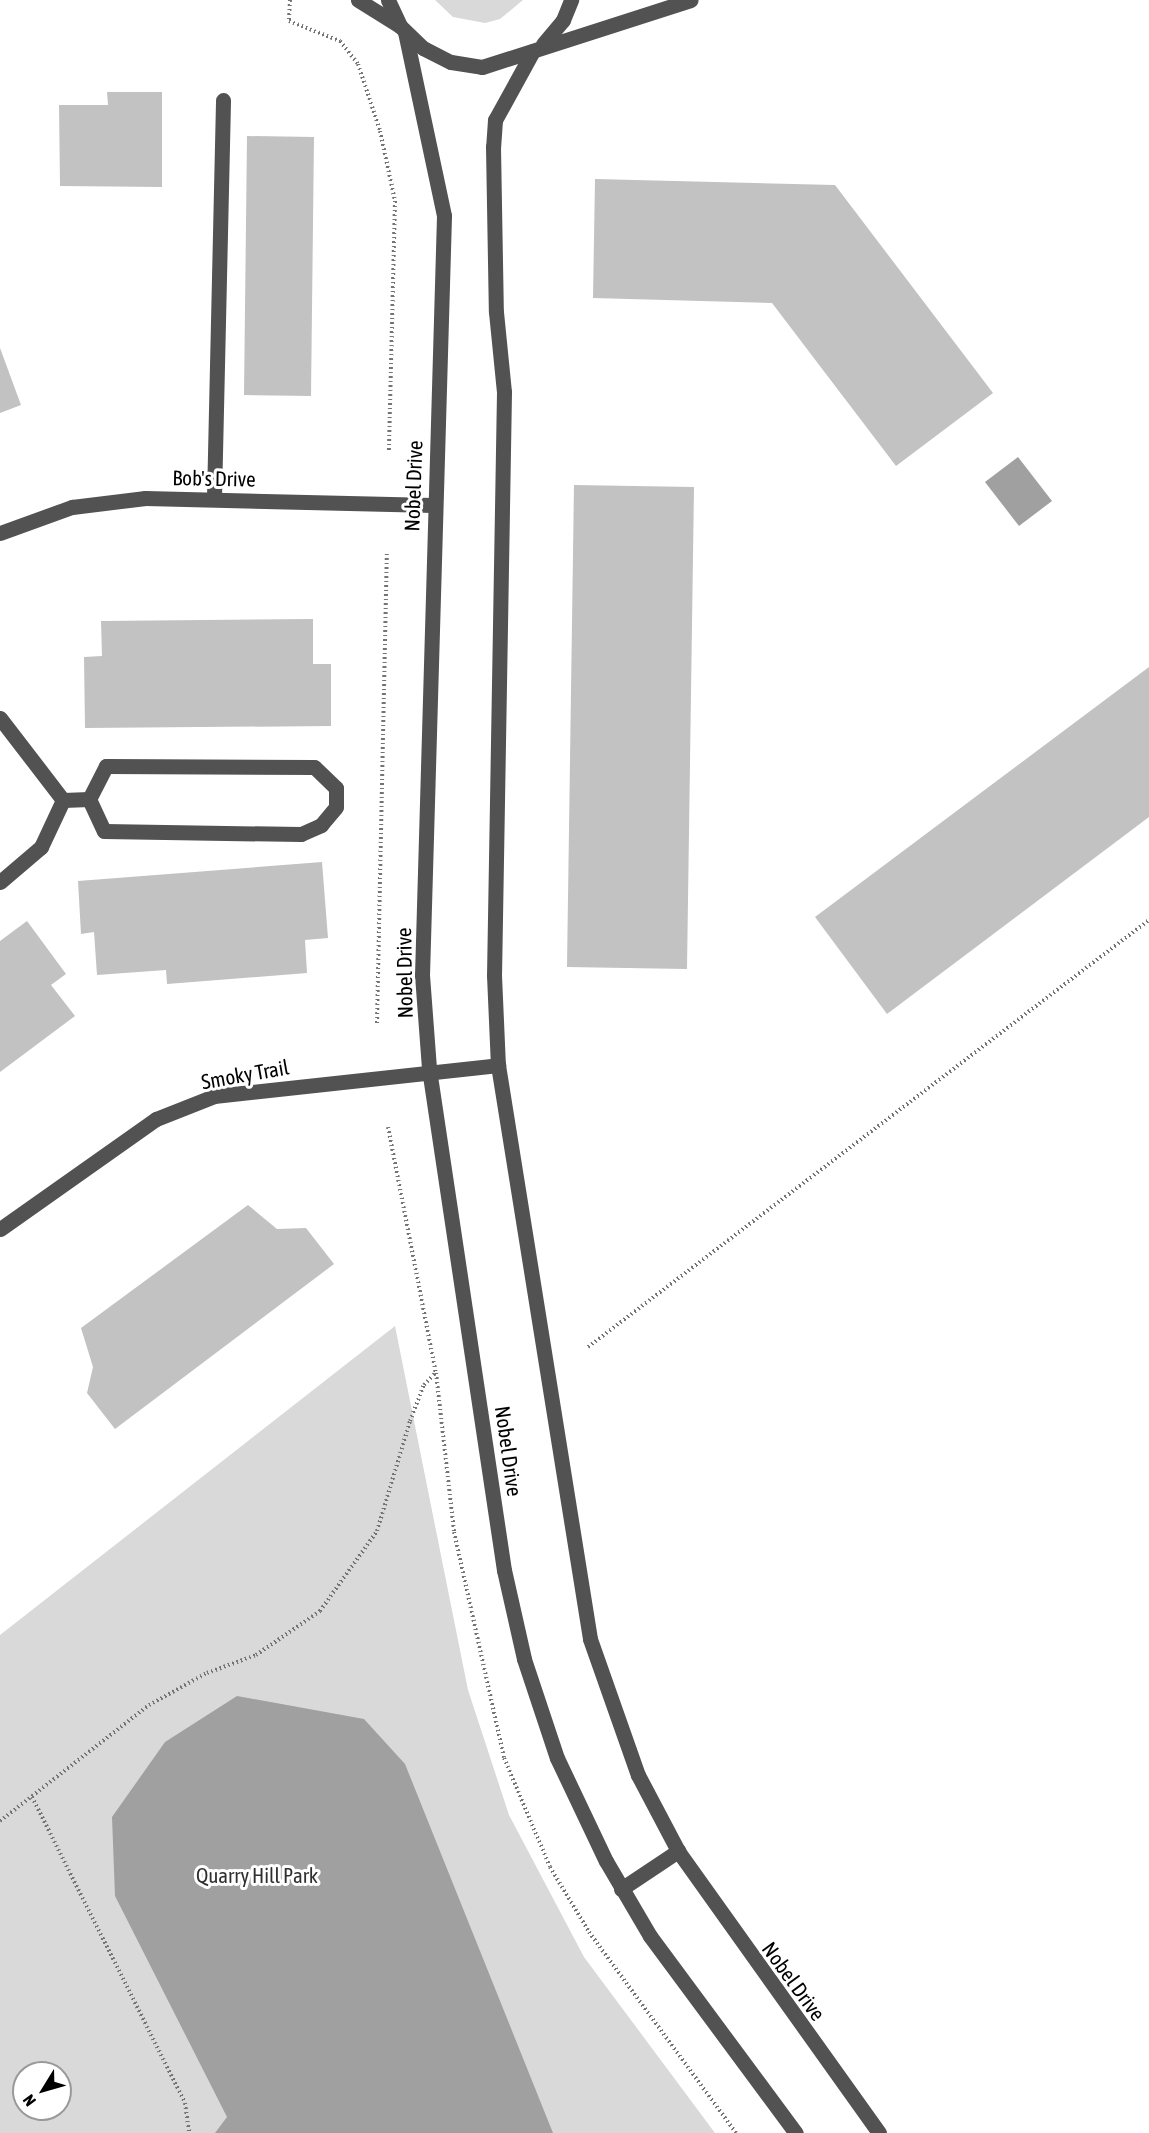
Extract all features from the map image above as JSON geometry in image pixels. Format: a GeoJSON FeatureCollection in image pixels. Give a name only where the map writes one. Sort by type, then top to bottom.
{"type":"FeatureCollection","features":[{"type":"Feature","properties":{"kind":"street"},"geometry":{"type":"LineString","coordinates":[[358,0],[451,62],[482,67],[691,0]]}},
{"type":"Feature","properties":{"kind":"street","name":"Nobel Drive"},"geometry":{"type":"LineString","coordinates":[[388,0],[403,29],[444,216],[433,505],[422,975],[429,1069],[504,1570],[524,1659],[556,1758],[621,1889],[796,2133]]}},
{"type":"Feature","properties":{"kind":"street","name":"Nobel Drive"},"geometry":{"type":"LineString","coordinates":[[571,0],[563,20],[537,49],[495,120],[493,147],[496,312],[504,392],[494,975],[498,1065],[590,1639],[638,1775],[678,1851],[879,2133]]}},
{"type":"Feature","properties":{"kind":"street"},"geometry":{"type":"LineString","coordinates":[[214,498],[223,100]]}},
{"type":"Feature","properties":{"kind":"street","name":"Bob's Drive"},"geometry":{"type":"LineString","coordinates":[[0,534],[72,507],[145,498],[433,505]]}},
{"type":"Feature","properties":{"kind":"street"},"geometry":{"type":"LineString","coordinates":[[0,718],[63,800]]}},
{"type":"Feature","properties":{"kind":"street"},"geometry":{"type":"LineString","coordinates":[[106,766],[314,767],[336,788],[336,807],[321,825],[301,834],[104,831],[89,799],[106,766]]}},
{"type":"Feature","properties":{"kind":"street"},"geometry":{"type":"LineString","coordinates":[[63,800],[89,799]]}},
{"type":"Feature","properties":{"kind":"street"},"geometry":{"type":"LineString","coordinates":[[0,882],[41,847],[63,800]]}},
{"type":"Feature","properties":{"kind":"street","name":"Smoky Trail"},"geometry":{"type":"LineString","coordinates":[[0,1229],[156,1119],[214,1096],[429,1069],[498,1065]]}},
{"type":"Feature","properties":{"kind":"street"},"geometry":{"type":"LineString","coordinates":[[621,1889],[678,1851]]}},
{"type":"Feature","properties":{"kind":"path"},"geometry":{"type":"LineString","coordinates":[[290,0],[290,21],[340,41],[358,64],[380,131],[395,201],[389,450]]}},
{"type":"Feature","properties":{"kind":"path"},"geometry":{"type":"LineString","coordinates":[[377,1023],[387,553]]}},
{"type":"Feature","properties":{"kind":"path"},"geometry":{"type":"LineString","coordinates":[[588,1347],[1149,920]]}},
{"type":"Feature","properties":{"kind":"path"},"geometry":{"type":"LineString","coordinates":[[0,1821],[149,1705],[207,1672],[256,1655],[320,1611],[377,1531],[410,1421],[424,1385],[436,1373]]}},
{"type":"Feature","properties":{"kind":"path"},"geometry":{"type":"LineString","coordinates":[[32,1797],[185,2103],[189,2133]]}},
{"type":"Feature","properties":{"kind":"green space"},"geometry":{"type":"Polygon","coordinates":[[[435,0],[523,0],[500,19],[485,23],[453,17],[435,0]]]}},
{"type":"Feature","properties":{"kind":"green space","name":"Quarry Hill Park"},"geometry":{"type":"Polygon","coordinates":[[[395,1326],[468,1690],[509,1815],[584,1957],[715,2133],[0,2133],[0,1635],[395,1326]]]}},
{"type":"Feature","properties":{"kind":"shaded area"},"geometry":{"type":"Polygon","coordinates":[[[1018,457],[1052,501],[1019,526],[985,482],[1018,457]]]}},
{"type":"Feature","properties":{"kind":"shaded area"},"geometry":{"type":"Polygon","coordinates":[[[237,1696],[364,1719],[405,1764],[553,2133],[215,2133],[227,2117],[115,1896],[112,1817],[165,1742],[237,1696]]]}},
{"type":"Feature","properties":{"kind":"building"},"geometry":{"type":"Polygon","coordinates":[[[107,92],[162,92],[162,187],[60,186],[59,105],[108,105],[107,92]]]}},
{"type":"Feature","properties":{"kind":"building"},"geometry":{"type":"Polygon","coordinates":[[[247,136],[314,137],[311,396],[244,395],[247,136]]]}},
{"type":"Feature","properties":{"kind":"building"},"geometry":{"type":"Polygon","coordinates":[[[595,179],[835,185],[993,393],[896,466],[772,303],[593,298],[595,179]]]}},
{"type":"Feature","properties":{"kind":"building"},"geometry":{"type":"Polygon","coordinates":[[[0,348],[21,405],[0,413],[0,348]]]}},
{"type":"Feature","properties":{"kind":"building"},"geometry":{"type":"Polygon","coordinates":[[[574,485],[694,487],[687,969],[567,967],[574,485]]]}},
{"type":"Feature","properties":{"kind":"building"},"geometry":{"type":"Polygon","coordinates":[[[313,619],[313,664],[331,664],[331,726],[85,728],[84,657],[102,656],[101,621],[313,619]]]}},
{"type":"Feature","properties":{"kind":"building"},"geometry":{"type":"Polygon","coordinates":[[[1149,667],[1149,817],[887,1014],[815,917],[1149,667]]]}},
{"type":"Feature","properties":{"kind":"building"},"geometry":{"type":"Polygon","coordinates":[[[322,862],[328,938],[305,940],[307,973],[167,984],[166,970],[97,975],[94,932],[81,934],[78,881],[322,862]]]}},
{"type":"Feature","properties":{"kind":"building"},"geometry":{"type":"Polygon","coordinates":[[[27,921],[66,974],[51,985],[75,1016],[0,1072],[0,941],[27,921]]]}},
{"type":"Feature","properties":{"kind":"building"},"geometry":{"type":"Polygon","coordinates":[[[248,1205],[277,1229],[306,1228],[334,1264],[115,1429],[87,1393],[93,1367],[81,1328],[248,1205]]]}}]}
